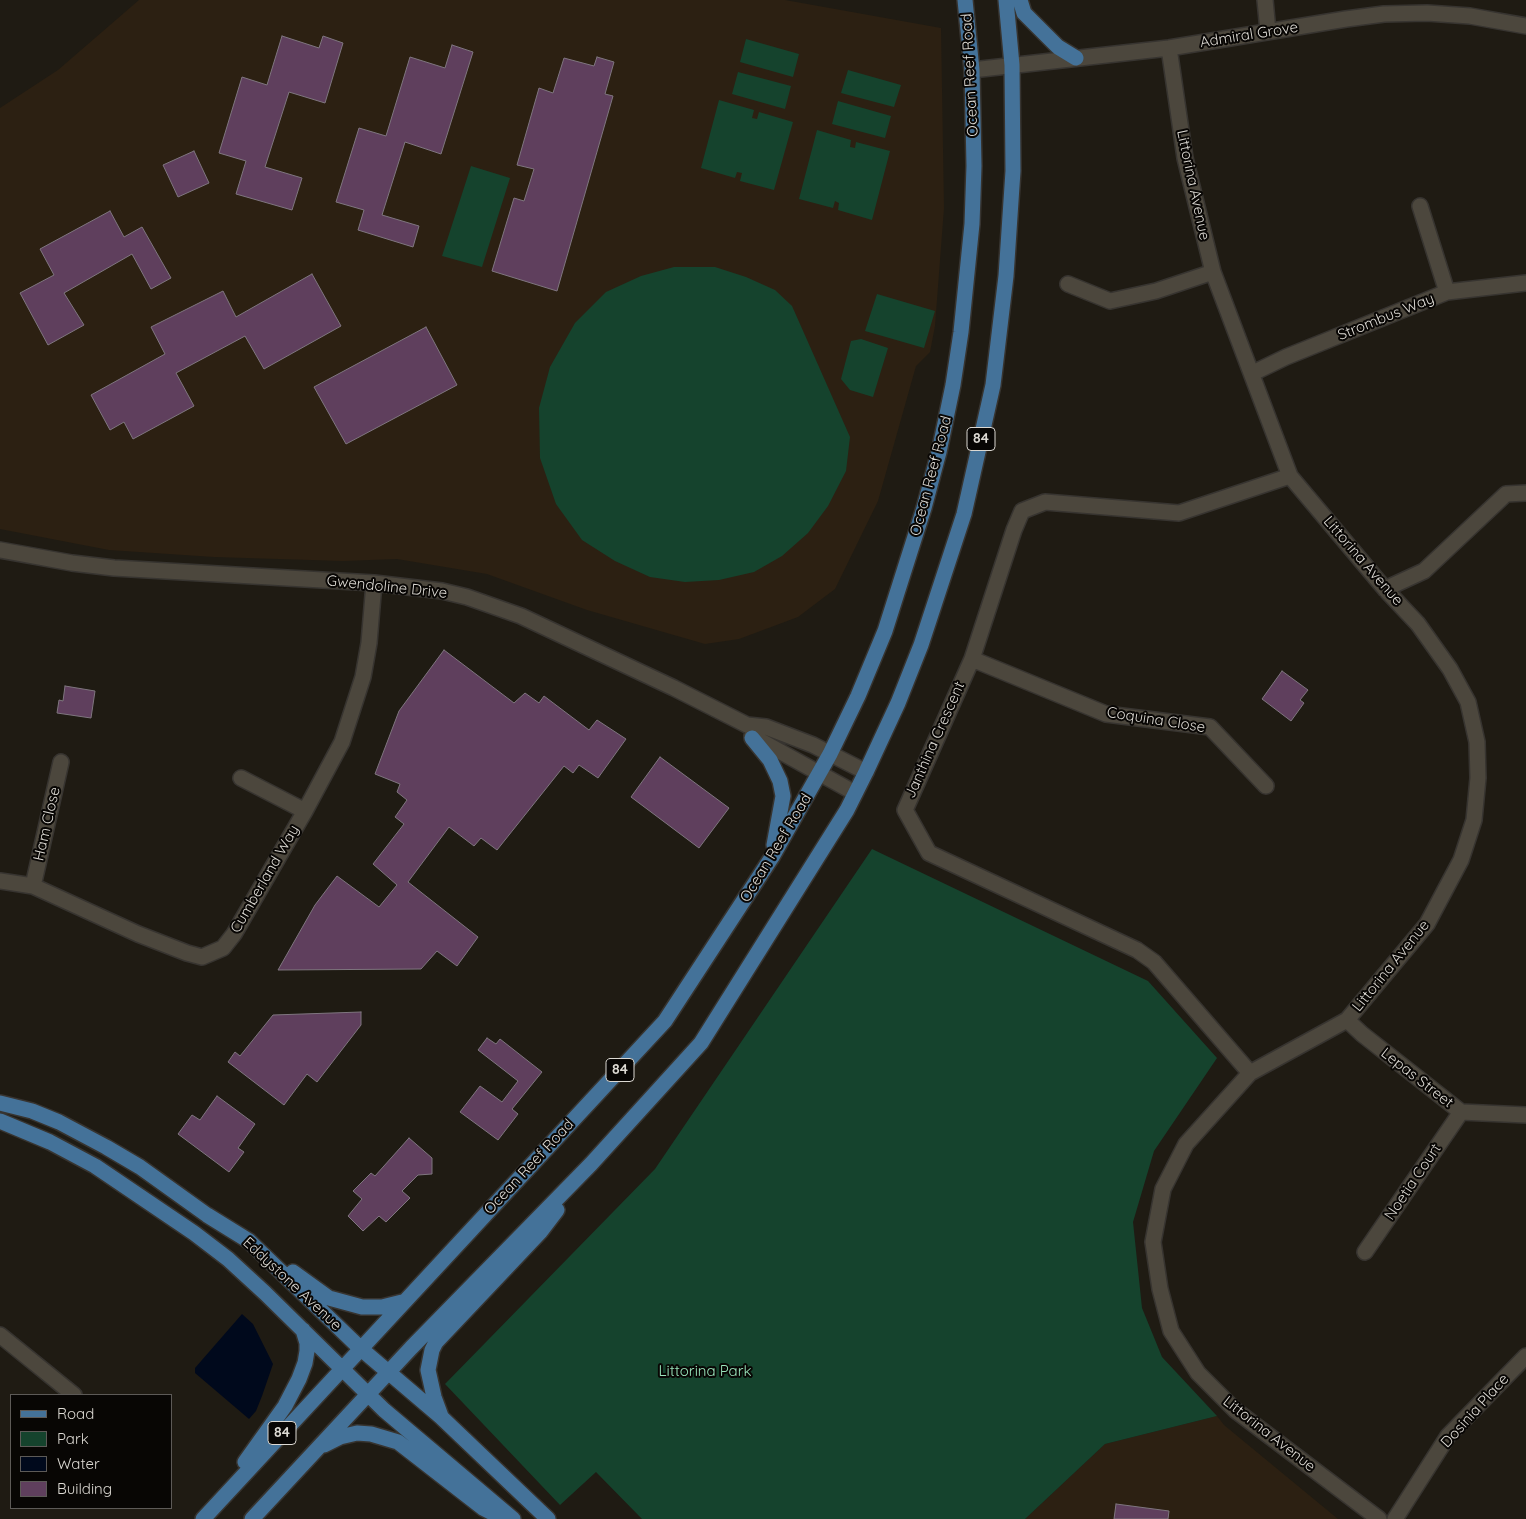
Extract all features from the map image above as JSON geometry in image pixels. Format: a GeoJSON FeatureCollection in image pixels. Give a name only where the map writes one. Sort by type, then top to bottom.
{"type":"FeatureCollection","features":[{"type":"Feature","properties":{"kind":"main road","name":"Ocean Reef Road"},"geometry":{"type":"LineString","coordinates":[[203,1518],[665,1021],[772,857],[830,754],[858,696],[885,631],[924,508],[953,385],[961,332],[972,224],[974,166],[972,70],[965,0]]}},
{"type":"Feature","properties":{"kind":"main road","name":"84"},"geometry":{"type":"LineString","coordinates":[[252,1519],[388,1373],[591,1164],[701,1043],[846,810],[866,772],[898,703],[928,626],[964,514],[993,385],[1006,276],[1013,171],[1012,65],[1006,0]]}},
{"type":"Feature","properties":{"kind":"main road"},"geometry":{"type":"LineString","coordinates":[[1020,0],[1024,13],[1058,46],[1076,58]]}},
{"type":"Feature","properties":{"kind":"main road"},"geometry":{"type":"LineString","coordinates":[[750,731],[770,760],[780,781],[783,796],[772,857]]}},
{"type":"Feature","properties":{"kind":"main road","name":"Eddystone Avenue"},"geometry":{"type":"LineString","coordinates":[[1,1107],[32,1112],[59,1122],[106,1147],[140,1167],[207,1215],[249,1241],[360,1348],[441,1417],[548,1519]]}},
{"type":"Feature","properties":{"kind":"main road","name":"Eddystone Avenue"},"geometry":{"type":"LineString","coordinates":[[0,1121],[50,1142],[95,1166],[194,1233],[228,1259],[368,1395],[513,1519]]}},
{"type":"Feature","properties":{"kind":"main road"},"geometry":{"type":"LineString","coordinates":[[441,1417],[428,1370],[432,1350],[436,1342],[541,1232],[591,1164]]}},
{"type":"Feature","properties":{"kind":"main road"},"geometry":{"type":"LineString","coordinates":[[207,1215],[206,1230],[228,1259]]}},
{"type":"Feature","properties":{"kind":"main road"},"geometry":{"type":"LineString","coordinates":[[249,1241],[329,1298],[362,1307],[382,1307],[402,1302]]}},
{"type":"Feature","properties":{"kind":"main road"},"geometry":{"type":"LineString","coordinates":[[203,1518],[285,1406],[305,1364],[307,1343],[303,1330]]}},
{"type":"Feature","properties":{"kind":"main road"},"geometry":{"type":"LineString","coordinates":[[318,1448],[340,1437],[356,1433],[371,1434],[398,1442],[483,1508],[504,1519]]}},
{"type":"Feature","properties":{"kind":"street"},"geometry":{"type":"LineString","coordinates":[[1265,0],[1268,31]]}},
{"type":"Feature","properties":{"kind":"street","name":"Admiral Grove"},"geometry":{"type":"LineString","coordinates":[[972,70],[1170,48],[1384,14],[1427,13],[1470,16],[1526,26]]}},
{"type":"Feature","properties":{"kind":"street","name":"Littorina Avenue"},"geometry":{"type":"LineString","coordinates":[[1170,48],[1185,158],[1213,272],[1253,373],[1290,476],[1385,589],[1418,624],[1450,669],[1468,702],[1478,742],[1478,778],[1474,820],[1461,860],[1427,924],[1347,1020],[1250,1073],[1186,1144],[1163,1189],[1153,1242],[1160,1289],[1171,1331],[1198,1373],[1235,1410],[1379,1519]]}},
{"type":"Feature","properties":{"kind":"street"},"geometry":{"type":"LineString","coordinates":[[1420,206],[1448,292]]}},
{"type":"Feature","properties":{"kind":"street"},"geometry":{"type":"LineString","coordinates":[[1068,284],[1110,300],[1156,291],[1213,272]]}},
{"type":"Feature","properties":{"kind":"street","name":"Strombus Way"},"geometry":{"type":"LineString","coordinates":[[1253,373],[1286,357],[1448,292],[1526,283]]}},
{"type":"Feature","properties":{"kind":"street","name":"Janthina Crescent"},"geometry":{"type":"LineString","coordinates":[[1250,1073],[1154,962],[1137,950],[929,853],[905,810],[972,659],[1022,511],[1045,502],[1179,513],[1290,476]]}},
{"type":"Feature","properties":{"kind":"street"},"geometry":{"type":"LineString","coordinates":[[1385,589],[1424,571],[1506,494],[1526,493]]}},
{"type":"Feature","properties":{"kind":"street","name":"Gwendoline Drive"},"geometry":{"type":"LineString","coordinates":[[0,550],[72,563],[114,568],[374,583],[442,591],[467,597],[522,616],[674,688],[855,793]]}},
{"type":"Feature","properties":{"kind":"street","name":"Cumberland Way"},"geometry":{"type":"LineString","coordinates":[[0,881],[33,886],[138,934],[187,953],[202,957],[223,948],[234,934],[305,811],[342,742],[356,701],[369,643],[374,583]]}},
{"type":"Feature","properties":{"kind":"street","name":"Coquina Close"},"geometry":{"type":"LineString","coordinates":[[972,659],[1106,714],[1210,727],[1266,786]]}},
{"type":"Feature","properties":{"kind":"street","name":"Gwendoline Drive"},"geometry":{"type":"LineString","coordinates":[[750,731],[766,727],[830,754],[866,772]]}},
{"type":"Feature","properties":{"kind":"street","name":"Ham Close"},"geometry":{"type":"LineString","coordinates":[[33,886],[61,762]]}},
{"type":"Feature","properties":{"kind":"street"},"geometry":{"type":"LineString","coordinates":[[241,778],[305,811]]}},
{"type":"Feature","properties":{"kind":"street","name":"Lepas Street"},"geometry":{"type":"LineString","coordinates":[[1347,1020],[1461,1112],[1526,1114]]}},
{"type":"Feature","properties":{"kind":"street","name":"Noetia Court"},"geometry":{"type":"LineString","coordinates":[[1366,1252],[1461,1112]]}},
{"type":"Feature","properties":{"kind":"street"},"geometry":{"type":"LineString","coordinates":[[0,1336],[73,1394]]}},
{"type":"Feature","properties":{"kind":"street","name":"Dosinia Place"},"geometry":{"type":"LineString","coordinates":[[1395,1519],[1448,1436],[1526,1356]]}},
{"type":"Feature","properties":{"kind":"shaded area"},"geometry":{"type":"Polygon","coordinates":[[[139,0],[785,0],[941,28],[944,208],[935,326],[930,352],[916,366],[878,501],[835,589],[798,617],[739,639],[705,644],[587,610],[487,574],[397,559],[343,561],[214,557],[109,550],[0,529],[0,108],[58,70],[139,0]]]}},
{"type":"Feature","properties":{"kind":"shaded area"},"geometry":{"type":"Polygon","coordinates":[[[1217,1416],[1224,1425],[1338,1519],[1025,1519],[1105,1444],[1217,1416]]]}},
{"type":"Feature","properties":{"kind":"green space"},"geometry":{"type":"Polygon","coordinates":[[[746,39],[799,54],[793,77],[740,62],[746,39]]]}},
{"type":"Feature","properties":{"kind":"green space"},"geometry":{"type":"Polygon","coordinates":[[[848,70],[901,85],[894,107],[841,93],[848,70]]]}},
{"type":"Feature","properties":{"kind":"green space"},"geometry":{"type":"Polygon","coordinates":[[[738,72],[791,86],[785,109],[732,94],[738,72]]]}},
{"type":"Feature","properties":{"kind":"green space"},"geometry":{"type":"Polygon","coordinates":[[[719,100],[754,110],[752,118],[757,119],[759,112],[793,122],[774,190],[740,181],[742,173],[737,172],[735,178],[701,168],[719,100]]]}},
{"type":"Feature","properties":{"kind":"green space"},"geometry":{"type":"Polygon","coordinates":[[[838,101],[891,116],[885,138],[832,124],[838,101]]]}},
{"type":"Feature","properties":{"kind":"green space"},"geometry":{"type":"Polygon","coordinates":[[[817,130],[851,140],[850,147],[855,148],[856,142],[890,151],[872,220],[838,210],[839,203],[835,201],[833,208],[799,199],[817,130]]]}},
{"type":"Feature","properties":{"kind":"green space"},"geometry":{"type":"Polygon","coordinates":[[[471,166],[510,178],[482,267],[442,256],[471,166]]]}},
{"type":"Feature","properties":{"kind":"green space"},"geometry":{"type":"Polygon","coordinates":[[[674,267],[715,267],[746,277],[775,290],[792,306],[850,437],[846,471],[828,506],[808,533],[782,556],[754,572],[719,580],[685,582],[650,577],[615,561],[582,540],[556,504],[540,458],[539,408],[550,367],[575,323],[606,292],[641,276],[674,267]]]}},
{"type":"Feature","properties":{"kind":"green space"},"geometry":{"type":"Polygon","coordinates":[[[877,294],[935,311],[924,348],[865,331],[877,294]]]}},
{"type":"Feature","properties":{"kind":"green space"},"geometry":{"type":"Polygon","coordinates":[[[861,339],[888,348],[873,397],[850,390],[841,379],[851,341],[861,339]]]}},
{"type":"Feature","properties":{"kind":"green space","name":"Littorina Park"},"geometry":{"type":"Polygon","coordinates":[[[872,849],[1148,981],[1217,1058],[1154,1151],[1133,1222],[1142,1308],[1162,1357],[1217,1416],[1105,1444],[1025,1519],[642,1519],[596,1472],[560,1505],[445,1384],[655,1169],[872,849]]]}},
{"type":"Feature","properties":{"kind":"water"},"geometry":{"type":"Polygon","coordinates":[[[242,1314],[253,1324],[273,1364],[256,1411],[249,1419],[195,1373],[195,1368],[242,1314]]]}},
{"type":"Feature","properties":{"kind":"building"},"geometry":{"type":"Polygon","coordinates":[[[282,36],[319,48],[323,36],[343,43],[325,103],[289,92],[265,167],[302,178],[292,210],[236,194],[246,161],[219,153],[242,77],[267,85],[282,36]]]}},
{"type":"Feature","properties":{"kind":"building"},"geometry":{"type":"Polygon","coordinates":[[[452,45],[473,52],[441,154],[405,142],[382,215],[419,226],[413,247],[358,230],[364,210],[336,202],[359,128],[386,136],[410,57],[445,68],[452,45]]]}},
{"type":"Feature","properties":{"kind":"building"},"geometry":{"type":"Polygon","coordinates":[[[597,57],[614,62],[605,94],[613,96],[557,291],[492,271],[514,198],[524,201],[534,169],[517,165],[539,88],[553,93],[564,58],[594,66],[597,57]]]}},
{"type":"Feature","properties":{"kind":"building"},"geometry":{"type":"Polygon","coordinates":[[[194,151],[209,183],[178,197],[163,165],[194,151]]]}},
{"type":"Feature","properties":{"kind":"building"},"geometry":{"type":"Polygon","coordinates":[[[110,211],[124,237],[142,227],[171,278],[151,289],[132,254],[64,293],[84,325],[48,345],[20,293],[54,275],[40,249],[110,211]]]}},
{"type":"Feature","properties":{"kind":"building"},"geometry":{"type":"Polygon","coordinates":[[[312,274],[341,326],[264,369],[245,336],[176,373],[194,406],[133,439],[124,422],[110,430],[91,395],[165,354],[151,327],[223,291],[236,317],[312,274]]]}},
{"type":"Feature","properties":{"kind":"building"},"geometry":{"type":"Polygon","coordinates":[[[426,327],[457,385],[346,444],[314,387],[426,327]]]}},
{"type":"Feature","properties":{"kind":"building"},"geometry":{"type":"Polygon","coordinates":[[[444,650],[514,703],[525,693],[539,703],[544,696],[589,730],[597,720],[626,739],[598,778],[579,765],[573,773],[564,766],[497,850],[481,838],[474,846],[449,827],[408,882],[478,937],[457,966],[437,951],[421,969],[278,970],[315,905],[337,876],[379,907],[397,885],[373,864],[404,824],[395,817],[407,800],[397,792],[400,784],[375,774],[399,711],[444,650]]]}},
{"type":"Feature","properties":{"kind":"building"},"geometry":{"type":"Polygon","coordinates":[[[1282,671],[1308,690],[1300,700],[1304,703],[1291,721],[1262,699],[1282,671]]]}},
{"type":"Feature","properties":{"kind":"building"},"geometry":{"type":"Polygon","coordinates":[[[65,686],[95,691],[91,718],[57,713],[59,700],[63,701],[65,686]]]}},
{"type":"Feature","properties":{"kind":"building"},"geometry":{"type":"Polygon","coordinates":[[[660,757],[729,808],[699,848],[631,797],[660,757]]]}},
{"type":"Feature","properties":{"kind":"building"},"geometry":{"type":"Polygon","coordinates":[[[361,1012],[361,1025],[317,1082],[307,1074],[284,1105],[228,1062],[235,1052],[240,1056],[273,1015],[361,1012]]]}},
{"type":"Feature","properties":{"kind":"building"},"geometry":{"type":"Polygon","coordinates":[[[487,1038],[496,1044],[500,1039],[542,1072],[512,1109],[518,1114],[498,1140],[460,1112],[480,1086],[502,1102],[518,1081],[478,1050],[487,1038]]]}},
{"type":"Feature","properties":{"kind":"building"},"geometry":{"type":"Polygon","coordinates":[[[217,1096],[255,1124],[238,1148],[244,1152],[229,1172],[178,1134],[192,1115],[200,1120],[217,1096]]]}},
{"type":"Feature","properties":{"kind":"building"},"geometry":{"type":"Polygon","coordinates":[[[409,1138],[432,1158],[432,1174],[418,1175],[402,1191],[410,1198],[386,1222],[379,1216],[363,1231],[348,1216],[362,1199],[353,1191],[371,1173],[375,1176],[409,1138]]]}},
{"type":"Feature","properties":{"kind":"building"},"geometry":{"type":"Polygon","coordinates":[[[1116,1504],[1169,1511],[1168,1519],[1114,1519],[1116,1504]]]}}]}
